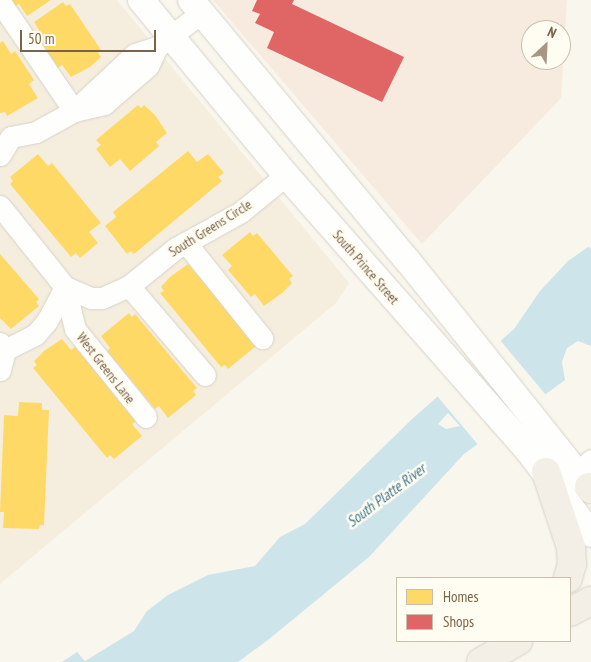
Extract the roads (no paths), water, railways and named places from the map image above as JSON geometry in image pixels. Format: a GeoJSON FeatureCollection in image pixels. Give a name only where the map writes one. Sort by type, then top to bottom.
{"type":"FeatureCollection","features":[{"type":"Feature","properties":{"kind":"highway"},"geometry":{"type":"LineString","coordinates":[[546,472],[571,547],[572,564],[568,577]]}},
{"type":"Feature","properties":{"kind":"highway"},"geometry":{"type":"LineString","coordinates":[[571,611],[591,601]]}},
{"type":"Feature","properties":{"kind":"highway"},"geometry":{"type":"LineString","coordinates":[[480,662],[516,642]]}},
{"type":"Feature","properties":{"kind":"street","name":"South Prince Street"},"geometry":{"type":"LineString","coordinates":[[141,0],[164,42],[286,175],[424,332],[537,441],[588,480]]}},
{"type":"Feature","properties":{"kind":"street"},"geometry":{"type":"LineString","coordinates":[[0,2],[74,111]]}},
{"type":"Feature","properties":{"kind":"street","name":"South Prince Street"},"geometry":{"type":"LineString","coordinates":[[196,6],[449,312],[537,441],[546,472],[591,534]]}},
{"type":"Feature","properties":{"kind":"street"},"geometry":{"type":"LineString","coordinates":[[4,141],[36,132],[74,111],[135,54],[164,42],[196,6]]}},
{"type":"Feature","properties":{"kind":"street","name":"South Greens Circle"},"geometry":{"type":"LineString","coordinates":[[0,206],[65,287],[91,298],[102,298],[129,286],[186,243],[241,212],[286,175]]}},
{"type":"Feature","properties":{"kind":"street"},"geometry":{"type":"LineString","coordinates":[[186,243],[262,338]]}},
{"type":"Feature","properties":{"kind":"street"},"geometry":{"type":"LineString","coordinates":[[129,286],[205,375]]}},
{"type":"Feature","properties":{"kind":"street"},"geometry":{"type":"LineString","coordinates":[[2,354],[36,334],[65,287]]}},
{"type":"Feature","properties":{"kind":"street","name":"West Greens Lane"},"geometry":{"type":"LineString","coordinates":[[65,287],[75,328],[146,417]]}},
{"type":"Feature","properties":{"kind":"water","name":"South Platte River"},"geometry":{"type":"Polygon","coordinates":[[[588,247],[591,248],[591,346],[578,341],[567,348],[562,362],[565,380],[464,454],[369,557],[268,640],[238,662],[62,662],[77,652],[85,661],[134,631],[147,611],[168,595],[208,575],[255,566],[280,537],[305,524],[411,420],[514,329],[540,291],[568,261],[588,247]],[[448,413],[438,424],[446,429],[460,426],[448,413]]]}}]}
